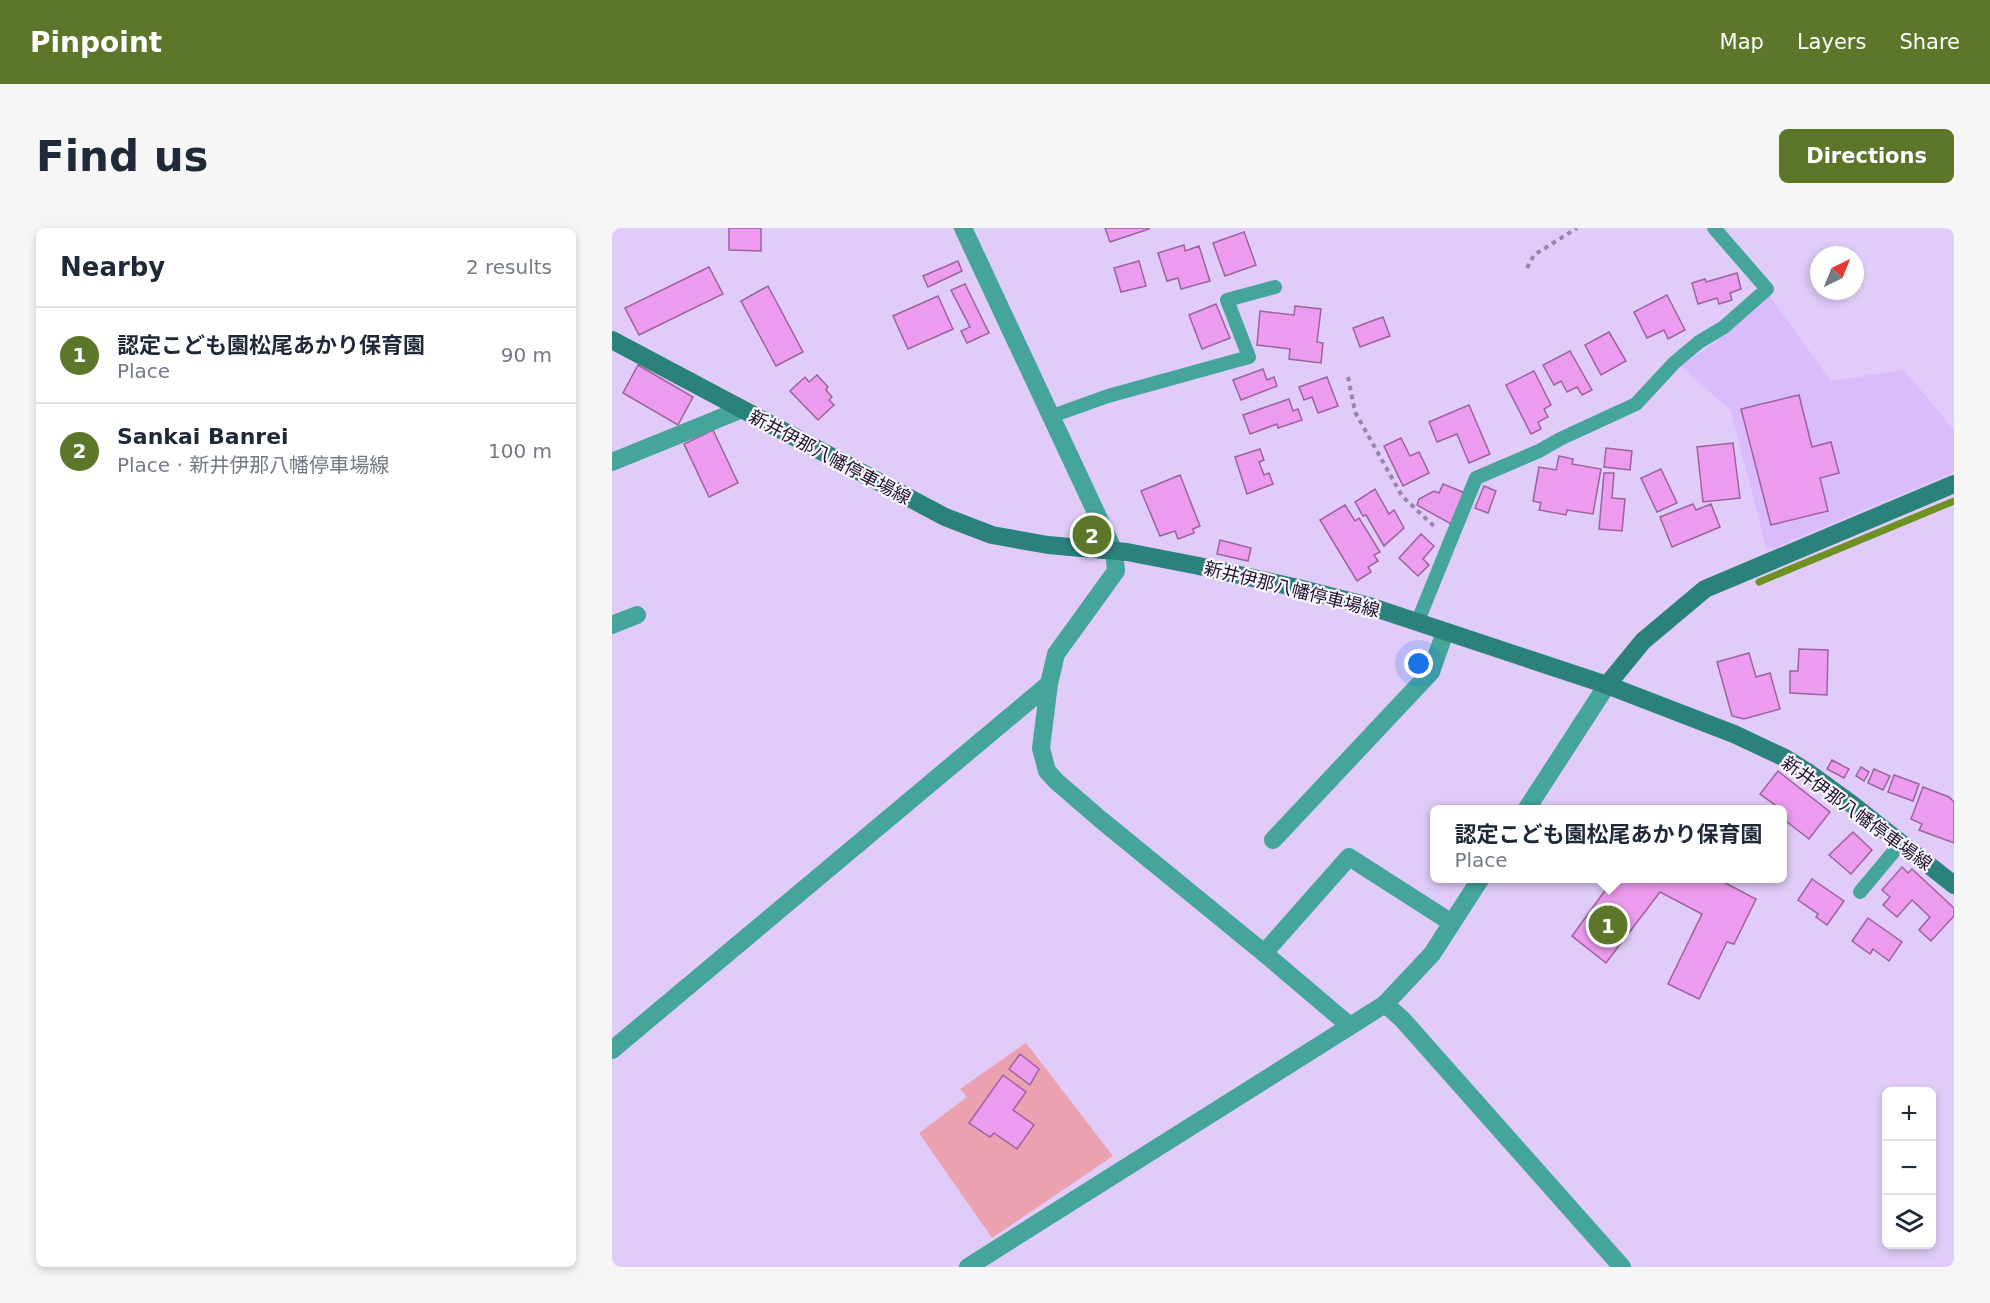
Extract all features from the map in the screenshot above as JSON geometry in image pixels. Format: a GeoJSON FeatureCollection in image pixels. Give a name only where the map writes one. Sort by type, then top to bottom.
{"type":"FeatureCollection","features":[{"type":"Feature","properties":{"kind":"main road","name":"新井伊那八幡停車場線"},"geometry":{"type":"LineString","coordinates":[[612,340],[740,410],[954,521],[992,535],[1047,545],[1114,551],[1199,566],[1368,606],[1607,685],[1745,738],[1809,772],[1954,885]]}},
{"type":"Feature","properties":{"kind":"main road"},"geometry":{"type":"LineString","coordinates":[[1607,685],[1643,641],[1705,589],[1954,484]]}},
{"type":"Feature","properties":{"kind":"street"},"geometry":{"type":"LineString","coordinates":[[963,228],[1114,551],[1116,571],[1056,654],[1049,684],[1041,748],[1047,771],[1056,782],[1350,1026]]}},
{"type":"Feature","properties":{"kind":"street"},"geometry":{"type":"LineString","coordinates":[[612,462],[740,410]]}},
{"type":"Feature","properties":{"kind":"street"},"geometry":{"type":"LineString","coordinates":[[612,625],[637,615]]}},
{"type":"Feature","properties":{"kind":"street"},"geometry":{"type":"LineString","coordinates":[[1273,840],[1431,672],[1445,632]]}},
{"type":"Feature","properties":{"kind":"street"},"geometry":{"type":"LineString","coordinates":[[612,1050],[1049,684]]}},
{"type":"Feature","properties":{"kind":"street"},"geometry":{"type":"LineString","coordinates":[[1529,805],[1607,685]]}},
{"type":"Feature","properties":{"kind":"street"},"geometry":{"type":"LineString","coordinates":[[1264,953],[1349,857],[1452,923]]}},
{"type":"Feature","properties":{"kind":"street"},"geometry":{"type":"LineString","coordinates":[[968,1267],[1385,1004],[1432,954],[1478,883]]}},
{"type":"Feature","properties":{"kind":"street"},"geometry":{"type":"LineString","coordinates":[[1385,1004],[1402,1019],[1622,1267]]}},
{"type":"Feature","properties":{"kind":"lane"},"geometry":{"type":"LineString","coordinates":[[1418,623],[1476,478],[1539,451],[1636,404],[1674,363],[1699,342],[1724,327],[1767,289],[1714,228]]}},
{"type":"Feature","properties":{"kind":"lane"},"geometry":{"type":"LineString","coordinates":[[1052,417],[1108,396],[1249,357],[1227,300],[1275,287]]}},
{"type":"Feature","properties":{"kind":"lane"},"geometry":{"type":"LineString","coordinates":[[1860,892],[1901,843]]}},
{"type":"Feature","properties":{"kind":"path"},"geometry":{"type":"LineString","coordinates":[[1527,268],[1534,255],[1577,228]]}},
{"type":"Feature","properties":{"kind":"path"},"geometry":{"type":"LineString","coordinates":[[1348,377],[1355,412],[1402,496],[1450,542]]}},
{"type":"Feature","properties":{"kind":"shaded area"},"geometry":{"type":"Polygon","coordinates":[[[1769,295],[1831,381],[1904,370],[1954,430],[1954,472],[1767,551],[1731,411],[1681,366],[1712,345],[1769,295]]]}},
{"type":"Feature","properties":{"kind":"shaded area"},"geometry":{"type":"Polygon","coordinates":[[[1026,1043],[1113,1156],[992,1238],[919,1133],[967,1097],[960,1089],[1026,1043]]]}},
{"type":"Feature","properties":{"kind":"building"},"geometry":{"type":"Polygon","coordinates":[[[729,228],[761,228],[761,251],[729,250],[729,228]]]}},
{"type":"Feature","properties":{"kind":"building"},"geometry":{"type":"Polygon","coordinates":[[[1105,228],[1149,228],[1149,229],[1110,242],[1105,228]]]}},
{"type":"Feature","properties":{"kind":"building"},"geometry":{"type":"Polygon","coordinates":[[[1244,232],[1256,265],[1225,276],[1213,243],[1244,232]]]}},
{"type":"Feature","properties":{"kind":"building"},"geometry":{"type":"Polygon","coordinates":[[[1184,245],[1185,251],[1199,246],[1210,281],[1181,289],[1178,278],[1167,281],[1158,253],[1184,245]]]}},
{"type":"Feature","properties":{"kind":"building"},"geometry":{"type":"Polygon","coordinates":[[[958,261],[962,271],[928,287],[923,276],[958,261]]]}},
{"type":"Feature","properties":{"kind":"building"},"geometry":{"type":"Polygon","coordinates":[[[1139,261],[1146,286],[1121,292],[1114,268],[1139,261]]]}},
{"type":"Feature","properties":{"kind":"building"},"geometry":{"type":"Polygon","coordinates":[[[709,267],[723,294],[639,335],[625,308],[709,267]]]}},
{"type":"Feature","properties":{"kind":"building"},"geometry":{"type":"Polygon","coordinates":[[[1737,273],[1741,289],[1730,293],[1732,300],[1719,304],[1717,298],[1698,304],[1692,283],[1705,279],[1706,282],[1737,273]]]}},
{"type":"Feature","properties":{"kind":"building"},"geometry":{"type":"Polygon","coordinates":[[[965,284],[989,333],[967,343],[961,331],[970,327],[951,290],[965,284]]]}},
{"type":"Feature","properties":{"kind":"building"},"geometry":{"type":"Polygon","coordinates":[[[768,286],[803,352],[776,366],[741,301],[768,286]]]}},
{"type":"Feature","properties":{"kind":"building"},"geometry":{"type":"Polygon","coordinates":[[[1667,295],[1685,330],[1668,339],[1664,330],[1647,338],[1634,312],[1667,295]]]}},
{"type":"Feature","properties":{"kind":"building"},"geometry":{"type":"Polygon","coordinates":[[[938,296],[953,329],[908,349],[893,316],[938,296]]]}},
{"type":"Feature","properties":{"kind":"building"},"geometry":{"type":"Polygon","coordinates":[[[1216,304],[1230,338],[1202,349],[1189,315],[1216,304]]]}},
{"type":"Feature","properties":{"kind":"building"},"geometry":{"type":"Polygon","coordinates":[[[1295,306],[1321,309],[1317,342],[1323,343],[1321,363],[1289,359],[1290,349],[1257,345],[1260,311],[1294,315],[1295,306]]]}},
{"type":"Feature","properties":{"kind":"building"},"geometry":{"type":"Polygon","coordinates":[[[1383,317],[1390,336],[1360,347],[1353,328],[1383,317]]]}},
{"type":"Feature","properties":{"kind":"building"},"geometry":{"type":"Polygon","coordinates":[[[1609,332],[1626,361],[1601,375],[1585,345],[1609,332]]]}},
{"type":"Feature","properties":{"kind":"building"},"geometry":{"type":"Polygon","coordinates":[[[1570,351],[1592,390],[1582,395],[1577,387],[1567,392],[1561,381],[1554,385],[1543,365],[1570,351]]]}},
{"type":"Feature","properties":{"kind":"building"},"geometry":{"type":"Polygon","coordinates":[[[638,365],[693,397],[678,425],[623,393],[638,365]]]}},
{"type":"Feature","properties":{"kind":"building"},"geometry":{"type":"Polygon","coordinates":[[[1263,369],[1267,380],[1274,377],[1277,386],[1241,400],[1233,380],[1263,369]]]}},
{"type":"Feature","properties":{"kind":"building"},"geometry":{"type":"Polygon","coordinates":[[[1534,371],[1551,405],[1544,409],[1548,417],[1538,422],[1541,429],[1531,434],[1506,385],[1534,371]]]}},
{"type":"Feature","properties":{"kind":"building"},"geometry":{"type":"Polygon","coordinates":[[[817,375],[828,387],[826,390],[832,397],[829,400],[834,405],[818,420],[790,391],[805,377],[809,382],[817,375]]]}},
{"type":"Feature","properties":{"kind":"building"},"geometry":{"type":"Polygon","coordinates":[[[1327,377],[1338,406],[1318,413],[1312,397],[1304,400],[1299,387],[1327,377]]]}},
{"type":"Feature","properties":{"kind":"building"},"geometry":{"type":"Polygon","coordinates":[[[1799,395],[1812,447],[1831,442],[1839,473],[1820,478],[1828,511],[1771,525],[1741,409],[1799,395]]]}},
{"type":"Feature","properties":{"kind":"building"},"geometry":{"type":"Polygon","coordinates":[[[1289,399],[1293,411],[1298,409],[1302,420],[1278,428],[1277,424],[1250,434],[1243,415],[1289,399]]]}},
{"type":"Feature","properties":{"kind":"building"},"geometry":{"type":"Polygon","coordinates":[[[1469,405],[1490,454],[1469,463],[1457,434],[1437,442],[1429,422],[1469,405]]]}},
{"type":"Feature","properties":{"kind":"building"},"geometry":{"type":"Polygon","coordinates":[[[713,430],[738,483],[709,497],[684,444],[713,430]]]}},
{"type":"Feature","properties":{"kind":"building"},"geometry":{"type":"Polygon","coordinates":[[[1401,438],[1410,456],[1419,452],[1429,473],[1403,486],[1384,446],[1401,438]]]}},
{"type":"Feature","properties":{"kind":"building"},"geometry":{"type":"Polygon","coordinates":[[[1733,443],[1740,498],[1703,502],[1697,447],[1733,443]]]}},
{"type":"Feature","properties":{"kind":"building"},"geometry":{"type":"Polygon","coordinates":[[[1606,448],[1632,451],[1630,470],[1604,467],[1606,448]]]}},
{"type":"Feature","properties":{"kind":"building"},"geometry":{"type":"Polygon","coordinates":[[[1260,449],[1264,460],[1259,462],[1264,475],[1269,473],[1273,484],[1247,494],[1235,457],[1260,449]]]}},
{"type":"Feature","properties":{"kind":"building"},"geometry":{"type":"Polygon","coordinates":[[[1559,456],[1573,459],[1572,464],[1601,469],[1593,514],[1567,510],[1566,515],[1539,510],[1541,503],[1533,501],[1539,467],[1556,470],[1559,456]]]}},
{"type":"Feature","properties":{"kind":"building"},"geometry":{"type":"Polygon","coordinates":[[[1661,469],[1677,503],[1657,512],[1641,478],[1661,469]]]}},
{"type":"Feature","properties":{"kind":"building"},"geometry":{"type":"Polygon","coordinates":[[[1604,473],[1614,473],[1612,498],[1625,499],[1622,531],[1599,529],[1604,473]]]}},
{"type":"Feature","properties":{"kind":"building"},"geometry":{"type":"Polygon","coordinates":[[[1180,475],[1200,526],[1193,529],[1194,533],[1178,539],[1175,531],[1160,536],[1141,491],[1180,475]]]}},
{"type":"Feature","properties":{"kind":"building"},"geometry":{"type":"Polygon","coordinates":[[[1443,484],[1465,493],[1451,524],[1417,505],[1419,499],[1434,491],[1439,493],[1443,484]]]}},
{"type":"Feature","properties":{"kind":"building"},"geometry":{"type":"Polygon","coordinates":[[[1484,486],[1496,491],[1488,513],[1475,508],[1484,486]]]}},
{"type":"Feature","properties":{"kind":"building"},"geometry":{"type":"Polygon","coordinates":[[[1375,489],[1389,514],[1394,510],[1404,528],[1384,546],[1366,515],[1363,516],[1355,502],[1375,489]]]}},
{"type":"Feature","properties":{"kind":"building"},"geometry":{"type":"Polygon","coordinates":[[[1693,504],[1696,510],[1711,504],[1720,527],[1672,547],[1660,517],[1693,504]]]}},
{"type":"Feature","properties":{"kind":"building"},"geometry":{"type":"Polygon","coordinates":[[[1345,505],[1355,521],[1359,518],[1380,552],[1374,555],[1378,561],[1368,567],[1371,572],[1357,581],[1320,520],[1345,505]]]}},
{"type":"Feature","properties":{"kind":"building"},"geometry":{"type":"Polygon","coordinates":[[[1421,534],[1434,546],[1423,559],[1429,565],[1418,576],[1399,558],[1421,534]]]}},
{"type":"Feature","properties":{"kind":"building"},"geometry":{"type":"Polygon","coordinates":[[[1220,540],[1251,548],[1248,561],[1217,554],[1220,540]]]}},
{"type":"Feature","properties":{"kind":"building"},"geometry":{"type":"Polygon","coordinates":[[[1799,649],[1828,650],[1827,695],[1790,693],[1790,671],[1798,671],[1799,649]]]}},
{"type":"Feature","properties":{"kind":"building"},"geometry":{"type":"Polygon","coordinates":[[[1749,653],[1756,677],[1770,673],[1780,709],[1744,719],[1732,716],[1717,662],[1749,653]]]}},
{"type":"Feature","properties":{"kind":"building"},"geometry":{"type":"Polygon","coordinates":[[[1832,760],[1849,769],[1844,778],[1827,769],[1832,760]]]}},
{"type":"Feature","properties":{"kind":"building"},"geometry":{"type":"Polygon","coordinates":[[[1861,767],[1869,772],[1864,781],[1856,776],[1861,767]]]}},
{"type":"Feature","properties":{"kind":"building"},"geometry":{"type":"Polygon","coordinates":[[[1874,769],[1890,776],[1883,790],[1868,783],[1874,769]]]}},
{"type":"Feature","properties":{"kind":"building"},"geometry":{"type":"Polygon","coordinates":[[[1778,771],[1830,812],[1809,839],[1787,822],[1787,805],[1775,805],[1760,794],[1778,771]]]}},
{"type":"Feature","properties":{"kind":"building"},"geometry":{"type":"Polygon","coordinates":[[[1894,775],[1919,784],[1913,801],[1888,792],[1894,775]]]}},
{"type":"Feature","properties":{"kind":"building"},"geometry":{"type":"Polygon","coordinates":[[[1923,787],[1949,797],[1954,802],[1954,843],[1919,830],[1922,824],[1911,819],[1923,787]]]}},
{"type":"Feature","properties":{"kind":"building"},"geometry":{"type":"Polygon","coordinates":[[[1853,832],[1872,850],[1851,874],[1829,855],[1853,832]]]}},
{"type":"Feature","properties":{"kind":"building"},"geometry":{"type":"Polygon","coordinates":[[[1902,867],[1908,873],[1912,869],[1954,908],[1954,916],[1931,941],[1919,930],[1930,917],[1912,900],[1897,917],[1883,905],[1890,897],[1882,890],[1902,867]]]}},
{"type":"Feature","properties":{"kind":"building"},"geometry":{"type":"Polygon","coordinates":[[[1812,879],[1844,901],[1827,925],[1816,917],[1818,914],[1798,900],[1812,879]]]}},
{"type":"Feature","properties":{"kind":"building"},"geometry":{"type":"Polygon","coordinates":[[[1610,883],[1726,883],[1756,899],[1734,944],[1727,942],[1699,999],[1668,984],[1702,914],[1660,892],[1606,963],[1572,936],[1610,883]]]}},
{"type":"Feature","properties":{"kind":"building"},"geometry":{"type":"Polygon","coordinates":[[[1868,918],[1902,942],[1889,961],[1873,949],[1870,954],[1852,941],[1868,918]]]}},
{"type":"Feature","properties":{"kind":"building"},"geometry":{"type":"Polygon","coordinates":[[[1020,1054],[1039,1069],[1030,1085],[1009,1069],[1020,1054]]]}},
{"type":"Feature","properties":{"kind":"building"},"geometry":{"type":"Polygon","coordinates":[[[1003,1075],[1026,1092],[1013,1110],[1034,1125],[1017,1149],[994,1133],[990,1137],[969,1123],[1003,1075]]]}},
{"type":"Feature","properties":{"kind":"waterway"},"geometry":{"type":"LineString","coordinates":[[1759,582],[1954,501]]}},
{"type":"Feature","properties":{"kind":"place","name":"Sankai Banrei"},"geometry":{"type":"Point","coordinates":[1092,535]}},
{"type":"Feature","properties":{"kind":"place","name":"認定こども園松尾あかり保育園"},"geometry":{"type":"Point","coordinates":[1608,925]}}]}
